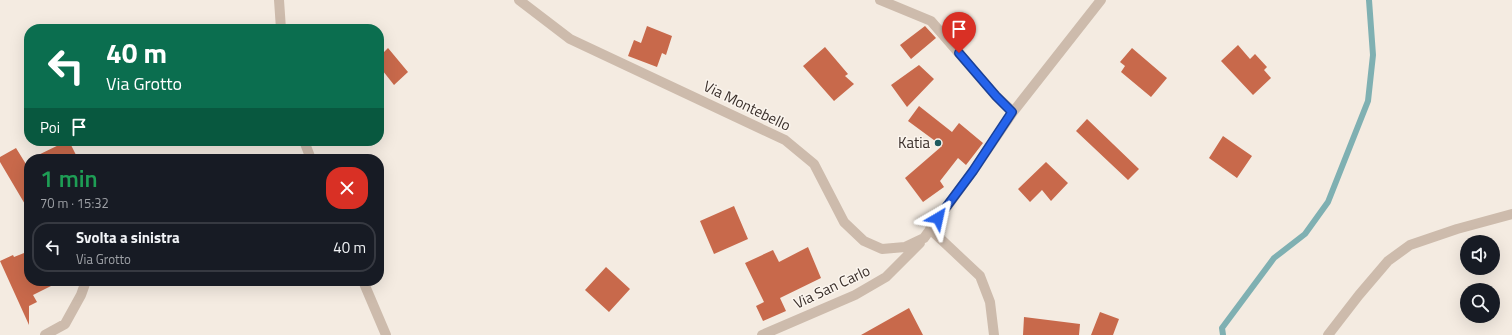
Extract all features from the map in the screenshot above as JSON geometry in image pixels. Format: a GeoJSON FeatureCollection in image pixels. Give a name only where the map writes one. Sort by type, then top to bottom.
{"type":"FeatureCollection","features":[{"type":"Feature","properties":{"kind":"street"},"geometry":{"type":"LineString","coordinates":[[279,0],[281,24]]}},
{"type":"Feature","properties":{"kind":"street","name":"Via Montebello"},"geometry":{"type":"LineString","coordinates":[[519,0],[570,39],[785,140],[814,164],[844,222],[864,241],[882,248],[904,247],[924,238]]}},
{"type":"Feature","properties":{"kind":"street"},"geometry":{"type":"LineString","coordinates":[[880,0],[931,21],[996,96],[1012,112]]}},
{"type":"Feature","properties":{"kind":"street"},"geometry":{"type":"LineString","coordinates":[[924,238],[973,171],[1012,112],[1101,0]]}},
{"type":"Feature","properties":{"kind":"street"},"geometry":{"type":"LineString","coordinates":[[1328,335],[1388,261],[1410,245],[1457,229],[1512,214]]}},
{"type":"Feature","properties":{"kind":"street"},"geometry":{"type":"LineString","coordinates":[[930,229],[980,276],[990,302],[994,335]]}},
{"type":"Feature","properties":{"kind":"street","name":"Via San Carlo"},"geometry":{"type":"LineString","coordinates":[[762,335],[855,296],[886,277],[924,238]]}},
{"type":"Feature","properties":{"kind":"street"},"geometry":{"type":"LineString","coordinates":[[46,335],[65,324],[84,286]]}},
{"type":"Feature","properties":{"kind":"street"},"geometry":{"type":"LineString","coordinates":[[365,286],[386,335]]}},
{"type":"Feature","properties":{"kind":"building"},"geometry":{"type":"Polygon","coordinates":[[[647,26],[672,36],[666,55],[662,53],[657,67],[628,56],[634,40],[641,43],[647,26]]]}},
{"type":"Feature","properties":{"kind":"building"},"geometry":{"type":"Polygon","coordinates":[[[925,26],[936,38],[911,59],[900,45],[925,26]]]}},
{"type":"Feature","properties":{"kind":"building"},"geometry":{"type":"Polygon","coordinates":[[[1238,45],[1250,59],[1255,54],[1267,67],[1264,70],[1271,78],[1253,95],[1221,61],[1238,45]]]}},
{"type":"Feature","properties":{"kind":"building"},"geometry":{"type":"Polygon","coordinates":[[[825,47],[848,74],[845,76],[854,84],[834,101],[803,66],[825,47]]]}},
{"type":"Feature","properties":{"kind":"building"},"geometry":{"type":"Polygon","coordinates":[[[388,48],[408,72],[394,85],[384,72],[384,52],[388,48]]]}},
{"type":"Feature","properties":{"kind":"building"},"geometry":{"type":"Polygon","coordinates":[[[1132,48],[1167,78],[1151,97],[1121,72],[1125,66],[1120,62],[1132,48]]]}},
{"type":"Feature","properties":{"kind":"building"},"geometry":{"type":"Polygon","coordinates":[[[919,65],[934,79],[907,107],[891,85],[919,65]]]}},
{"type":"Feature","properties":{"kind":"building"},"geometry":{"type":"Polygon","coordinates":[[[919,106],[952,132],[959,123],[983,143],[966,165],[958,158],[940,181],[944,187],[923,202],[905,178],[942,146],[908,121],[919,106]]]}},
{"type":"Feature","properties":{"kind":"building"},"geometry":{"type":"Polygon","coordinates":[[[1087,119],[1139,169],[1128,180],[1076,131],[1087,119]]]}},
{"type":"Feature","properties":{"kind":"building"},"geometry":{"type":"Polygon","coordinates":[[[1223,136],[1252,156],[1237,178],[1209,158],[1223,136]]]}},
{"type":"Feature","properties":{"kind":"building"},"geometry":{"type":"Polygon","coordinates":[[[57,146],[72,146],[76,154],[40,154],[57,146]]]}},
{"type":"Feature","properties":{"kind":"building"},"geometry":{"type":"Polygon","coordinates":[[[16,148],[24,161],[24,203],[0,162],[0,157],[16,148]]]}},
{"type":"Feature","properties":{"kind":"building"},"geometry":{"type":"Polygon","coordinates":[[[1046,162],[1068,183],[1051,201],[1042,190],[1030,202],[1018,189],[1046,162]]]}},
{"type":"Feature","properties":{"kind":"building"},"geometry":{"type":"Polygon","coordinates":[[[734,206],[748,239],[714,254],[700,221],[734,206]]]}},
{"type":"Feature","properties":{"kind":"building"},"geometry":{"type":"Polygon","coordinates":[[[808,247],[821,278],[780,298],[786,311],[763,321],[756,306],[764,302],[745,263],[773,250],[779,262],[808,247]]]}},
{"type":"Feature","properties":{"kind":"building"},"geometry":{"type":"Polygon","coordinates":[[[24,253],[24,286],[51,286],[33,295],[37,302],[29,306],[29,325],[0,261],[13,255],[14,257],[24,253]]]}},
{"type":"Feature","properties":{"kind":"building"},"geometry":{"type":"Polygon","coordinates":[[[606,267],[630,289],[609,312],[585,290],[606,267]]]}},
{"type":"Feature","properties":{"kind":"building"},"geometry":{"type":"Polygon","coordinates":[[[909,308],[923,335],[861,335],[909,308]]]}},
{"type":"Feature","properties":{"kind":"building"},"geometry":{"type":"Polygon","coordinates":[[[1100,312],[1119,319],[1113,335],[1091,335],[1100,312]]]}},
{"type":"Feature","properties":{"kind":"building"},"geometry":{"type":"Polygon","coordinates":[[[1024,317],[1080,324],[1079,335],[1023,335],[1024,317]]]}},
{"type":"Feature","properties":{"kind":"waterway"},"geometry":{"type":"LineString","coordinates":[[1223,335],[1222,328],[1274,258],[1305,234],[1328,202],[1368,101],[1373,55],[1369,0]]}},
{"type":"Feature","properties":{"kind":"place","name":"Katia"},"geometry":{"type":"Point","coordinates":[938,143]}},
{"type":"Feature","properties":{"kind":"route"},"geometry":{"type":"LineString","coordinates":[[938,218],[973,171],[1012,112],[996,96],[959,53]]}}]}
